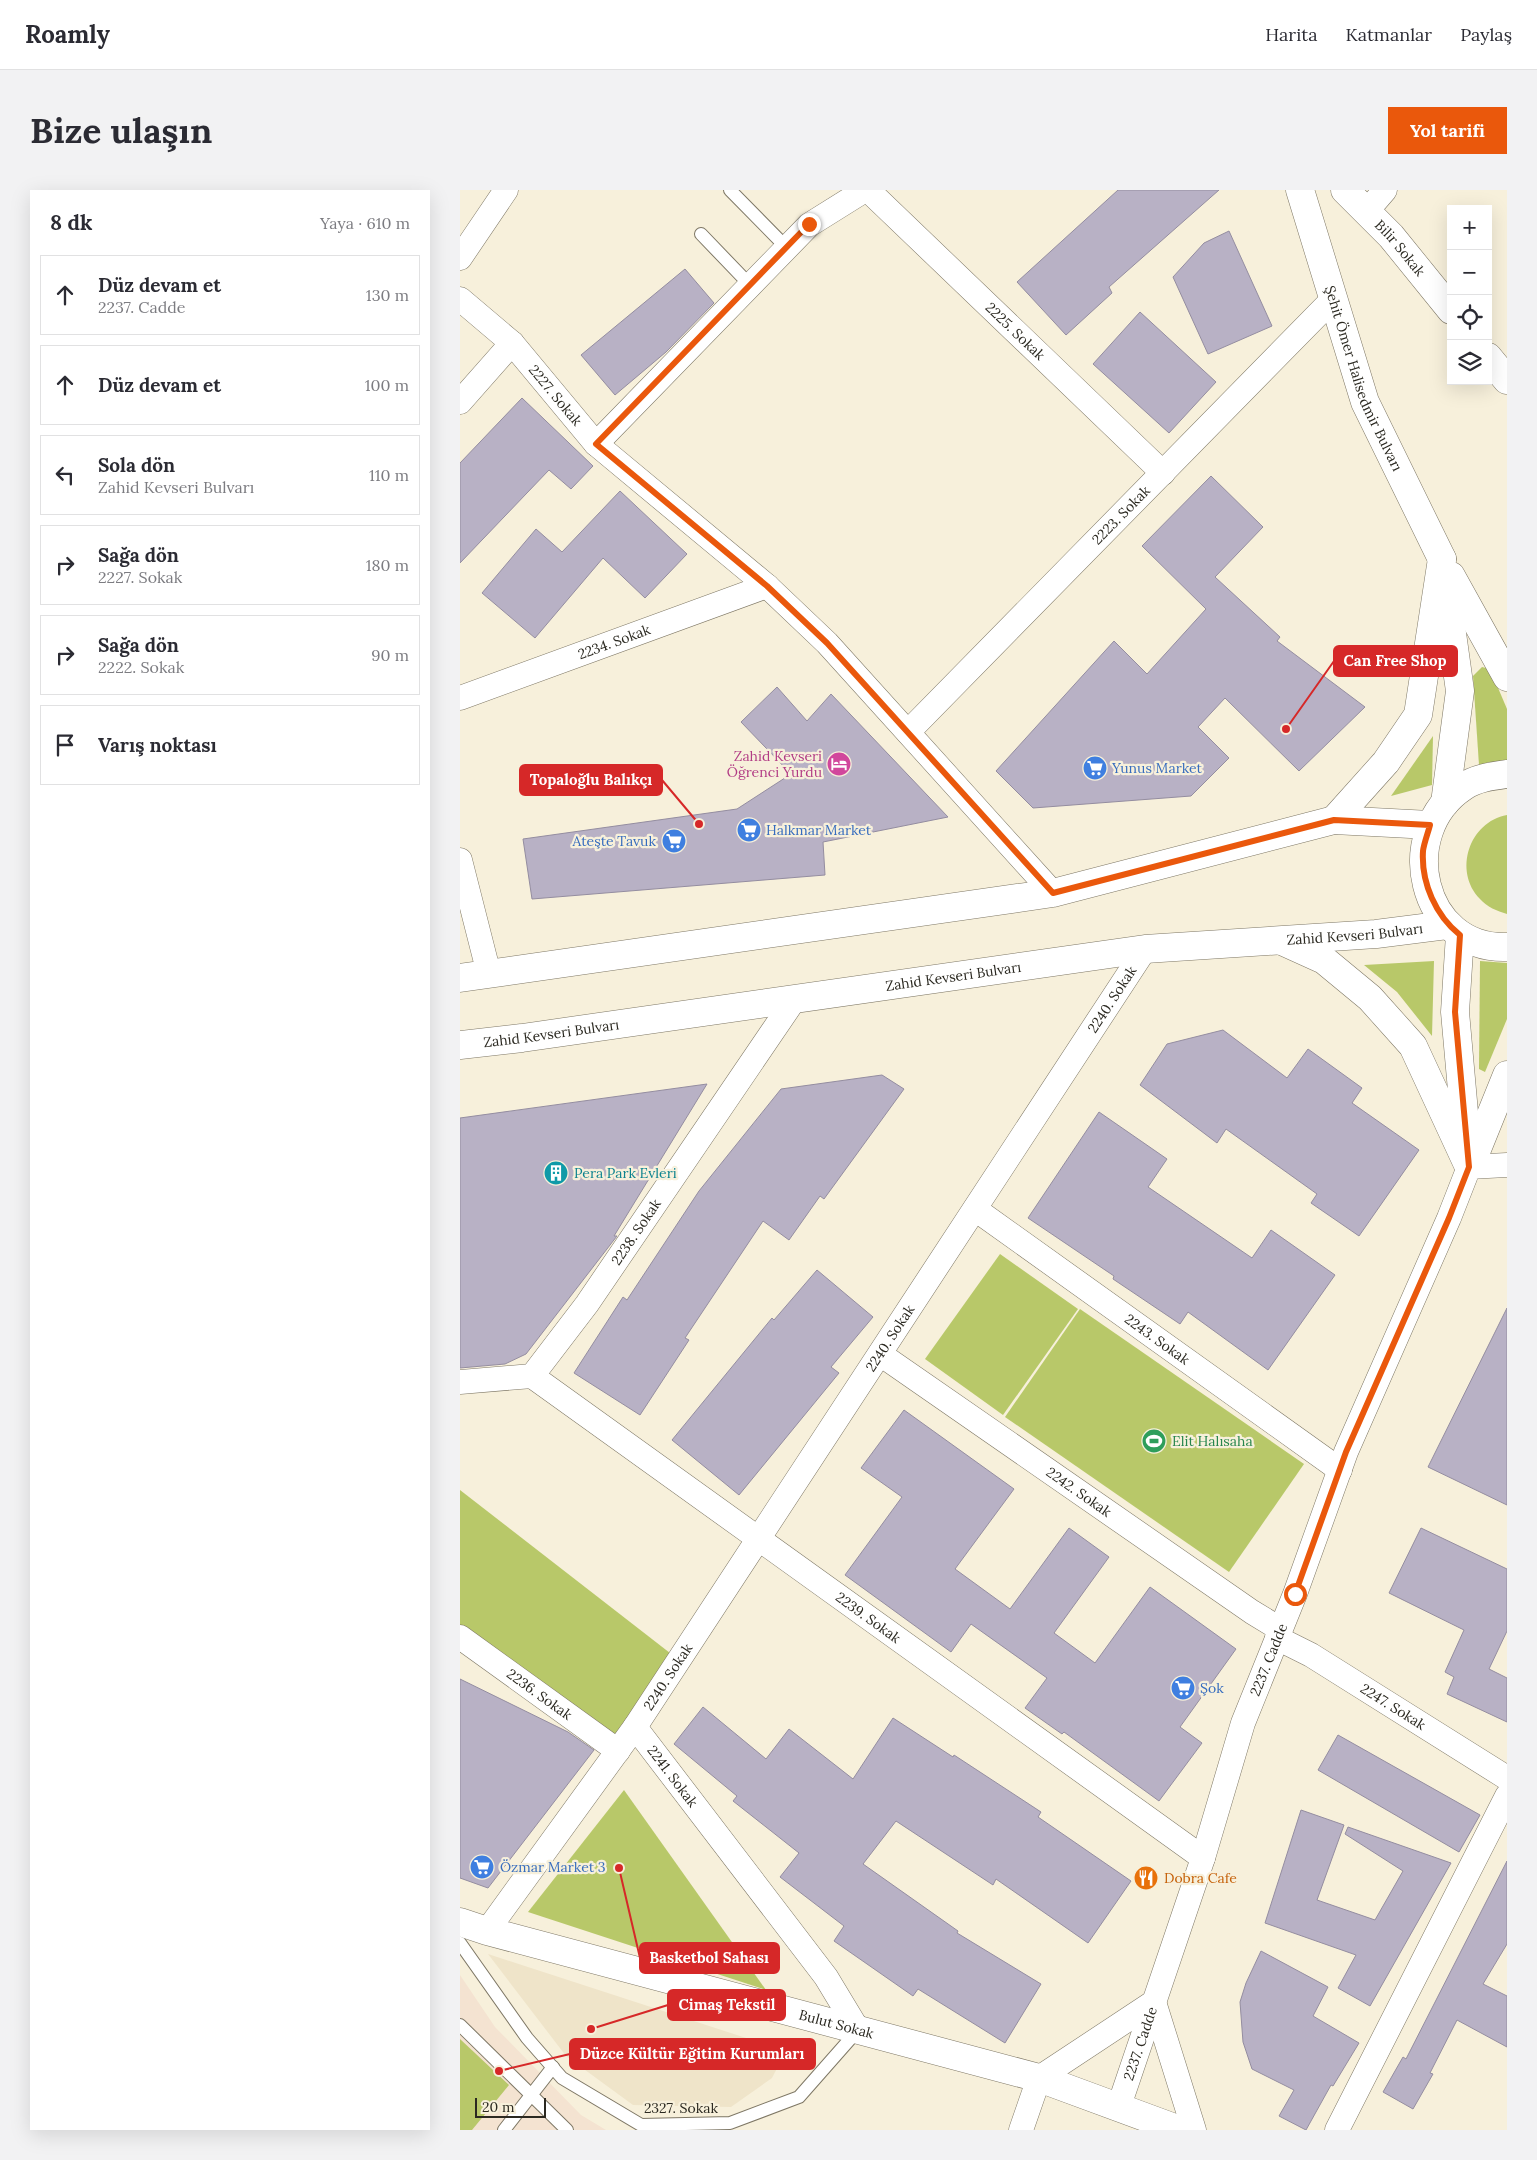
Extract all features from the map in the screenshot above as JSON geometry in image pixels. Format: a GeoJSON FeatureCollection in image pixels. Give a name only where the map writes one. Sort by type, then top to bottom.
{"type":"FeatureCollection","features":[{"type":"Feature","properties":{"kind":"main road","name":"Şehit Ömer Halisedmir Bulvarı"},"geometry":{"type":"LineString","coordinates":[[1300,190],[1365,402],[1442,559]]}},
{"type":"Feature","properties":{"kind":"main road","name":"Bilir Sokak"},"geometry":{"type":"LineString","coordinates":[[1345,190],[1391,236],[1447,305]]}},
{"type":"Feature","properties":{"kind":"main road"},"geometry":{"type":"LineString","coordinates":[[1492,362],[1507,380]]}},
{"type":"Feature","properties":{"kind":"main road"},"geometry":{"type":"LineString","coordinates":[[1442,559],[1507,638]]}},
{"type":"Feature","properties":{"kind":"main road"},"geometry":{"type":"LineString","coordinates":[[1442,559],[1507,677]]}},
{"type":"Feature","properties":{"kind":"main road"},"geometry":{"type":"LineString","coordinates":[[1442,559],[1460,691],[1438,814],[1423,851],[1425,878],[1434,903],[1454,930],[1476,943],[1507,947]]}},
{"type":"Feature","properties":{"kind":"main road"},"geometry":{"type":"LineString","coordinates":[[1334,820],[1386,762],[1418,715],[1442,559]]}},
{"type":"Feature","properties":{"kind":"main road"},"geometry":{"type":"LineString","coordinates":[[460,978],[1053,893],[1334,820],[1438,814],[1464,787],[1487,776],[1507,774]]}},
{"type":"Feature","properties":{"kind":"main road"},"geometry":{"type":"LineString","coordinates":[[1454,930],[1455,1012],[1469,1167]]}},
{"type":"Feature","properties":{"kind":"main road","name":"Zahid Kevseri Bulvarı"},"geometry":{"type":"LineString","coordinates":[[460,1045],[794,1000],[1145,949],[1454,930]]}},
{"type":"Feature","properties":{"kind":"main road"},"geometry":{"type":"LineString","coordinates":[[1278,940],[1324,960],[1370,998],[1414,1046],[1469,1167]]}},
{"type":"Feature","properties":{"kind":"main road"},"geometry":{"type":"LineString","coordinates":[[1469,1167],[1507,1075]]}},
{"type":"Feature","properties":{"kind":"main road"},"geometry":{"type":"LineString","coordinates":[[1469,1167],[1507,1128]]}},
{"type":"Feature","properties":{"kind":"main road","name":"Bulut Sokak"},"geometry":{"type":"LineString","coordinates":[[460,1922],[487,1931],[1039,2078],[1180,2130]]}},
{"type":"Feature","properties":{"kind":"street"},"geometry":{"type":"LineString","coordinates":[[460,258],[506,190]]}},
{"type":"Feature","properties":{"kind":"street"},"geometry":{"type":"LineString","coordinates":[[596,444],[809,224],[867,190]]}},
{"type":"Feature","properties":{"kind":"street","name":"2225. Sokak"},"geometry":{"type":"LineString","coordinates":[[867,190],[1163,473]]}},
{"type":"Feature","properties":{"kind":"street"},"geometry":{"type":"LineString","coordinates":[[1366,212],[1385,190]]}},
{"type":"Feature","properties":{"kind":"street","name":"2223. Sokak"},"geometry":{"type":"LineString","coordinates":[[908,732],[1334,298]]}},
{"type":"Feature","properties":{"kind":"street","name":"2227. Sokak"},"geometry":{"type":"LineString","coordinates":[[460,299],[512,343],[596,444],[767,586],[827,643],[1053,893]]}},
{"type":"Feature","properties":{"kind":"street"},"geometry":{"type":"LineString","coordinates":[[460,402],[512,343]]}},
{"type":"Feature","properties":{"kind":"street","name":"2234. Sokak"},"geometry":{"type":"LineString","coordinates":[[460,698],[767,586]]}},
{"type":"Feature","properties":{"kind":"street"},"geometry":{"type":"LineString","coordinates":[[460,860],[489,974]]}},
{"type":"Feature","properties":{"kind":"street","name":"2240. Sokak"},"geometry":{"type":"LineString","coordinates":[[635,1727],[1145,949]]}},
{"type":"Feature","properties":{"kind":"street","name":"2238. Sokak"},"geometry":{"type":"LineString","coordinates":[[532,1376],[587,1304],[794,1000]]}},
{"type":"Feature","properties":{"kind":"street"},"geometry":{"type":"LineString","coordinates":[[1469,1167],[1507,1165]]}},
{"type":"Feature","properties":{"kind":"street","name":"2237. Cadde"},"geometry":{"type":"LineString","coordinates":[[1119,2106],[1203,1858],[1243,1723],[1279,1634],[1350,1443],[1449,1218],[1469,1167]]}},
{"type":"Feature","properties":{"kind":"street","name":"2243. Sokak"},"geometry":{"type":"LineString","coordinates":[[975,1209],[1340,1470]]}},
{"type":"Feature","properties":{"kind":"street","name":"2242. Sokak"},"geometry":{"type":"LineString","coordinates":[[880,1354],[1252,1612],[1279,1634]]}},
{"type":"Feature","properties":{"kind":"street"},"geometry":{"type":"LineString","coordinates":[[460,1382],[532,1376]]}},
{"type":"Feature","properties":{"kind":"street","name":"2239. Sokak"},"geometry":{"type":"LineString","coordinates":[[532,1376],[1203,1858]]}},
{"type":"Feature","properties":{"kind":"street","name":"2247. Sokak"},"geometry":{"type":"LineString","coordinates":[[1279,1634],[1507,1778]]}},
{"type":"Feature","properties":{"kind":"street","name":"2236. Sokak"},"geometry":{"type":"LineString","coordinates":[[460,1637],[618,1751]]}},
{"type":"Feature","properties":{"kind":"street"},"geometry":{"type":"LineString","coordinates":[[487,1931],[635,1727]]}},
{"type":"Feature","properties":{"kind":"street","name":"2241. Sokak"},"geometry":{"type":"LineString","coordinates":[[635,1727],[826,1976],[858,2030]]}},
{"type":"Feature","properties":{"kind":"street"},"geometry":{"type":"LineString","coordinates":[[1337,2130],[1507,1796]]}},
{"type":"Feature","properties":{"kind":"street"},"geometry":{"type":"LineString","coordinates":[[1021,2130],[1039,2078],[1154,2002],[1194,2130]]}},
{"type":"Feature","properties":{"kind":"lane"},"geometry":{"type":"LineString","coordinates":[[730,190],[786,247]]}},
{"type":"Feature","properties":{"kind":"lane"},"geometry":{"type":"LineString","coordinates":[[701,234],[750,285]]}},
{"type":"Feature","properties":{"kind":"lane","name":"2327. Sokak"},"geometry":{"type":"LineString","coordinates":[[460,1942],[527,2038],[562,2078],[641,2124],[730,2122],[799,2097],[858,2030]]}},
{"type":"Feature","properties":{"kind":"lane"},"geometry":{"type":"LineString","coordinates":[[460,2025],[566,2130]]}},
{"type":"Feature","properties":{"kind":"lane"},"geometry":{"type":"LineString","coordinates":[[504,2130],[553,2067]]}},
{"type":"Feature","properties":{"kind":"shaded area"},"geometry":{"type":"Polygon","coordinates":[[[488,1954],[786,2051],[772,2078],[731,2107],[633,2105],[566,2056],[488,1954]]]}},
{"type":"Feature","properties":{"kind":"shaded area"},"geometry":{"type":"Polygon","coordinates":[[[460,1975],[495,2027],[581,2115],[606,2130],[460,2130],[460,1975]]]}},
{"type":"Feature","properties":{"kind":"green space"},"geometry":{"type":"Polygon","coordinates":[[[1482,667],[1490,669],[1507,709],[1507,761],[1479,765],[1473,676],[1482,667]]]}},
{"type":"Feature","properties":{"kind":"green space"},"geometry":{"type":"Polygon","coordinates":[[[1433,736],[1432,785],[1391,796],[1433,736]]]}},
{"type":"Feature","properties":{"kind":"green space"},"geometry":{"type":"Polygon","coordinates":[[[1507,815],[1507,914],[1492,908],[1480,899],[1472,888],[1467,875],[1467,862],[1469,849],[1483,827],[1494,819],[1507,815]]]}},
{"type":"Feature","properties":{"kind":"green space"},"geometry":{"type":"Polygon","coordinates":[[[1434,961],[1432,1036],[1397,992],[1364,965],[1434,961]]]}},
{"type":"Feature","properties":{"kind":"green space"},"geometry":{"type":"Polygon","coordinates":[[[1480,961],[1507,963],[1507,1019],[1485,1072],[1479,1069],[1480,961]]]}},
{"type":"Feature","properties":{"kind":"green space"},"geometry":{"type":"Polygon","coordinates":[[[1000,1254],[1078,1309],[1003,1415],[925,1359],[1000,1254]]]}},
{"type":"Feature","properties":{"kind":"green space","name":"Elit Halısaha"},"geometry":{"type":"Polygon","coordinates":[[[1080,1309],[1304,1464],[1229,1572],[1005,1417],[1080,1309]]]}},
{"type":"Feature","properties":{"kind":"green space"},"geometry":{"type":"Polygon","coordinates":[[[460,1490],[679,1660],[618,1751],[460,1637],[460,1490]]]}},
{"type":"Feature","properties":{"kind":"green space"},"geometry":{"type":"Polygon","coordinates":[[[624,1790],[766,1990],[528,1912],[624,1790]]]}},
{"type":"Feature","properties":{"kind":"green space"},"geometry":{"type":"Polygon","coordinates":[[[460,2039],[509,2085],[472,2130],[460,2130],[460,2039]]]}},
{"type":"Feature","properties":{"kind":"building"},"geometry":{"type":"Polygon","coordinates":[[[1118,190],[1219,190],[1109,287],[1112,293],[1066,335],[1017,282],[1118,190]]]}},
{"type":"Feature","properties":{"kind":"building"},"geometry":{"type":"Polygon","coordinates":[[[1229,231],[1272,326],[1208,354],[1173,277],[1204,243],[1229,231]]]}},
{"type":"Feature","properties":{"kind":"building"},"geometry":{"type":"Polygon","coordinates":[[[685,269],[714,303],[666,352],[615,395],[581,355],[685,269]]]}},
{"type":"Feature","properties":{"kind":"building"},"geometry":{"type":"Polygon","coordinates":[[[1140,312],[1216,382],[1169,433],[1093,364],[1140,312]]]}},
{"type":"Feature","properties":{"kind":"building"},"geometry":{"type":"Polygon","coordinates":[[[522,398],[593,466],[571,489],[549,470],[460,563],[460,463],[522,398]]]}},
{"type":"Feature","properties":{"kind":"building"},"geometry":{"type":"Polygon","coordinates":[[[1211,476],[1263,527],[1215,577],[1280,637],[1277,641],[1365,707],[1299,771],[1225,698],[1198,727],[1229,758],[1191,796],[1033,808],[996,771],[1114,641],[1147,674],[1206,609],[1142,546],[1211,476]]]}},
{"type":"Feature","properties":{"kind":"building"},"geometry":{"type":"Polygon","coordinates":[[[620,491],[687,554],[645,598],[603,558],[535,638],[482,593],[536,529],[562,552],[620,491]]]}},
{"type":"Feature","properties":{"kind":"building"},"geometry":{"type":"Polygon","coordinates":[[[777,687],[807,721],[831,694],[948,817],[823,842],[825,875],[532,899],[523,839],[737,809],[791,774],[741,722],[777,687]]]}},
{"type":"Feature","properties":{"kind":"building"},"geometry":{"type":"Polygon","coordinates":[[[1223,1030],[1287,1078],[1308,1049],[1362,1088],[1352,1103],[1419,1150],[1359,1236],[1311,1203],[1317,1194],[1226,1129],[1217,1143],[1140,1085],[1167,1044],[1223,1030]]]}},
{"type":"Feature","properties":{"kind":"building"},"geometry":{"type":"Polygon","coordinates":[[[882,1075],[904,1089],[824,1199],[820,1196],[789,1240],[763,1221],[685,1338],[689,1340],[640,1415],[574,1373],[623,1297],[627,1300],[699,1191],[781,1089],[882,1075]]]}},
{"type":"Feature","properties":{"kind":"building","name":"Pera Park Evleri"},"geometry":{"type":"Polygon","coordinates":[[[707,1084],[614,1236],[617,1236],[526,1354],[505,1364],[460,1368],[460,1118],[707,1084]]]}},
{"type":"Feature","properties":{"kind":"building"},"geometry":{"type":"Polygon","coordinates":[[[1099,1112],[1167,1159],[1148,1187],[1252,1258],[1271,1230],[1335,1275],[1268,1370],[1188,1312],[1180,1324],[1113,1279],[1114,1276],[1028,1218],[1099,1112]]]}},
{"type":"Feature","properties":{"kind":"building"},"geometry":{"type":"Polygon","coordinates":[[[817,1270],[873,1317],[831,1367],[839,1373],[739,1495],[672,1440],[772,1318],[774,1320],[817,1270]]]}},
{"type":"Feature","properties":{"kind":"building"},"geometry":{"type":"Polygon","coordinates":[[[1507,1308],[1507,1505],[1428,1467],[1507,1308]]]}},
{"type":"Feature","properties":{"kind":"building"},"geometry":{"type":"Polygon","coordinates":[[[904,1410],[1014,1489],[955,1569],[1010,1609],[1069,1528],[1109,1557],[1054,1633],[1095,1663],[1150,1587],[1236,1649],[1180,1727],[1202,1743],[1159,1801],[1064,1732],[1062,1734],[1025,1708],[1047,1678],[971,1624],[951,1652],[845,1575],[902,1497],[861,1468],[904,1410]]]}},
{"type":"Feature","properties":{"kind":"building"},"geometry":{"type":"Polygon","coordinates":[[[1421,1528],[1507,1569],[1507,1631],[1489,1669],[1507,1678],[1507,1722],[1447,1694],[1454,1677],[1445,1672],[1464,1630],[1389,1593],[1421,1528]]]}},
{"type":"Feature","properties":{"kind":"building"},"geometry":{"type":"Polygon","coordinates":[[[460,1679],[568,1732],[594,1750],[488,1888],[460,1878],[460,1679]]]}},
{"type":"Feature","properties":{"kind":"building"},"geometry":{"type":"Polygon","coordinates":[[[703,1707],[766,1759],[789,1729],[853,1779],[893,1718],[1041,1812],[1038,1817],[1131,1881],[1088,1943],[996,1879],[993,1885],[896,1821],[863,1864],[958,1931],[957,1933],[1041,1984],[1005,2043],[918,1989],[913,1996],[834,1941],[844,1926],[780,1877],[799,1853],[733,1801],[737,1796],[674,1744],[703,1707]]]}},
{"type":"Feature","properties":{"kind":"building"},"geometry":{"type":"Polygon","coordinates":[[[1338,1735],[1480,1815],[1459,1852],[1318,1770],[1338,1735]]]}},
{"type":"Feature","properties":{"kind":"building"},"geometry":{"type":"Polygon","coordinates":[[[1301,1810],[1344,1825],[1317,1900],[1375,1920],[1403,1871],[1345,1834],[1348,1827],[1451,1863],[1370,2006],[1338,1988],[1356,1955],[1265,1923],[1301,1810]]]}},
{"type":"Feature","properties":{"kind":"building"},"geometry":{"type":"Polygon","coordinates":[[[1507,1861],[1507,1944],[1483,1984],[1507,1996],[1507,2047],[1457,2020],[1430,2073],[1433,2074],[1413,2109],[1383,2092],[1403,2057],[1406,2059],[1507,1861]]]}},
{"type":"Feature","properties":{"kind":"building"},"geometry":{"type":"Polygon","coordinates":[[[1261,1951],[1328,1987],[1313,2016],[1359,2043],[1333,2086],[1331,2085],[1306,2130],[1279,2116],[1294,2090],[1252,2069],[1243,2042],[1240,2002],[1246,1983],[1261,1951]]]}},
{"type":"Feature","properties":{"kind":"place","name":"Can Free Shop"},"geometry":{"type":"Point","coordinates":[1286,729]}},
{"type":"Feature","properties":{"kind":"place","name":"Zahid Kevseri Öğrenci Yurdu"},"geometry":{"type":"Point","coordinates":[839,764]}},
{"type":"Feature","properties":{"kind":"place","name":"Yunus Market"},"geometry":{"type":"Point","coordinates":[1095,768]}},
{"type":"Feature","properties":{"kind":"place","name":"Topaloğlu Balıkçı"},"geometry":{"type":"Point","coordinates":[699,824]}},
{"type":"Feature","properties":{"kind":"place","name":"Halkmar Market"},"geometry":{"type":"Point","coordinates":[749,830]}},
{"type":"Feature","properties":{"kind":"place","name":"Ateşte Tavuk"},"geometry":{"type":"Point","coordinates":[674,841]}},
{"type":"Feature","properties":{"kind":"place","name":"Pera Park Evleri"},"geometry":{"type":"Point","coordinates":[556,1173]}},
{"type":"Feature","properties":{"kind":"place","name":"Elit Halısaha"},"geometry":{"type":"Point","coordinates":[1154,1441]}},
{"type":"Feature","properties":{"kind":"place","name":"Şok"},"geometry":{"type":"Point","coordinates":[1183,1688]}},
{"type":"Feature","properties":{"kind":"place","name":"Özmar Market 3"},"geometry":{"type":"Point","coordinates":[482,1867]}},
{"type":"Feature","properties":{"kind":"place","name":"Basketbol Sahası"},"geometry":{"type":"Point","coordinates":[619,1868]}},
{"type":"Feature","properties":{"kind":"place","name":"Dobra Cafe"},"geometry":{"type":"Point","coordinates":[1146,1878]}},
{"type":"Feature","properties":{"kind":"place","name":"Cimaş Tekstil"},"geometry":{"type":"Point","coordinates":[591,2029]}},
{"type":"Feature","properties":{"kind":"place","name":"Düzce Kültür Eğitim Kurumları"},"geometry":{"type":"Point","coordinates":[499,2071]}},
{"type":"Feature","properties":{"kind":"route"},"geometry":{"type":"LineString","coordinates":[[809,224],[596,444],[767,586],[827,643],[1053,893],[1334,820],[1430,825],[1423,851],[1425,878],[1434,903],[1447,925],[1460,935],[1455,1012],[1469,1167],[1449,1218],[1346,1452],[1295,1594]]}}]}
